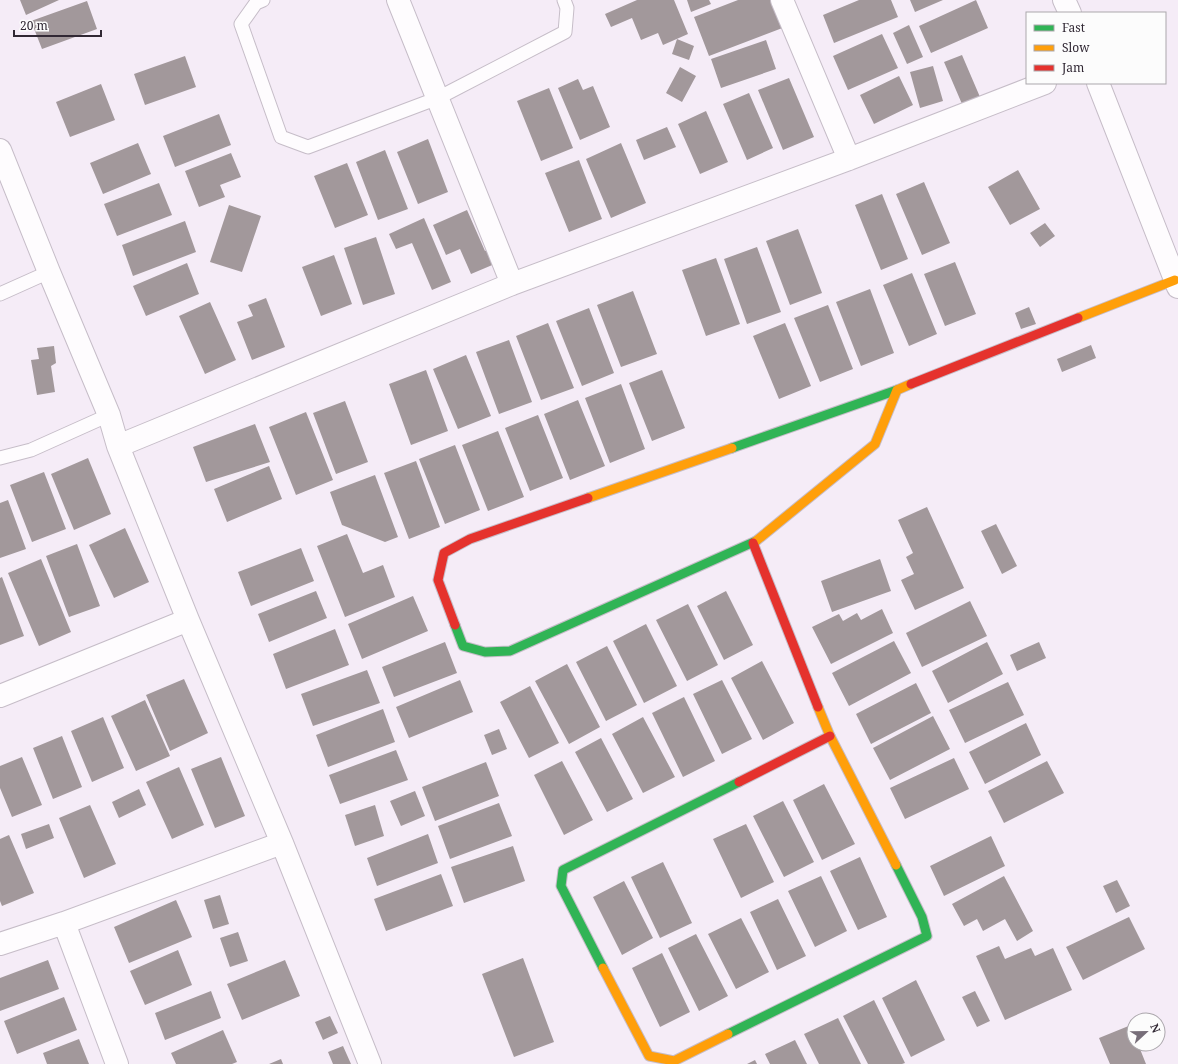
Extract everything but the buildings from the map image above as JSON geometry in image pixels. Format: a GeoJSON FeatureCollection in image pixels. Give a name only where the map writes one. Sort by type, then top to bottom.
{"type":"FeatureCollection","features":[{"type":"Feature","properties":{"kind":"street"},"geometry":{"type":"LineString","coordinates":[[398,0],[512,284]]}},
{"type":"Feature","properties":{"kind":"street"},"geometry":{"type":"LineString","coordinates":[[782,0],[849,159]]}},
{"type":"Feature","properties":{"kind":"street"},"geometry":{"type":"LineString","coordinates":[[1064,0],[1070,12]]}},
{"type":"Feature","properties":{"kind":"street"},"geometry":{"type":"LineString","coordinates":[[118,446],[512,284],[849,159],[1042,84]]}},
{"type":"Feature","properties":{"kind":"street"},"geometry":{"type":"LineString","coordinates":[[897,390],[874,444],[753,543],[510,651],[485,652],[462,646],[438,580],[444,553],[470,539],[897,390],[1177,283],[1098,84]]}},
{"type":"Feature","properties":{"kind":"street"},"geometry":{"type":"LineString","coordinates":[[0,150],[109,415],[118,446],[188,620],[282,843],[370,1064]]}},
{"type":"Feature","properties":{"kind":"street"},"geometry":{"type":"LineString","coordinates":[[753,543],[830,736],[922,917],[927,936],[674,1061],[649,1056],[561,886],[563,870],[830,736]]}},
{"type":"Feature","properties":{"kind":"street"},"geometry":{"type":"LineString","coordinates":[[0,696],[188,620]]}},
{"type":"Feature","properties":{"kind":"street"},"geometry":{"type":"LineString","coordinates":[[0,944],[64,923],[282,843]]}},
{"type":"Feature","properties":{"kind":"street"},"geometry":{"type":"LineString","coordinates":[[64,923],[117,1064]]}},
{"type":"Feature","properties":{"kind":"lane"},"geometry":{"type":"LineString","coordinates":[[262,0],[256,3],[241,24],[281,137],[308,147],[438,98],[565,32],[567,8],[564,0]]}},
{"type":"Feature","properties":{"kind":"lane"},"geometry":{"type":"LineString","coordinates":[[0,294],[49,272]]}},
{"type":"Feature","properties":{"kind":"lane"},"geometry":{"type":"LineString","coordinates":[[0,458],[30,450],[109,415]]}},
{"type":"Feature","properties":{"kind":"traffic: fast"},"geometry":{"type":"LineString","coordinates":[[732,448],[897,390]]}},
{"type":"Feature","properties":{"kind":"traffic: fast"},"geometry":{"type":"LineString","coordinates":[[455,625],[463,646],[485,652],[510,651],[756,541]]}},
{"type":"Feature","properties":{"kind":"traffic: fast"},"geometry":{"type":"LineString","coordinates":[[603,968],[561,886],[563,870],[739,782]]}},
{"type":"Feature","properties":{"kind":"traffic: fast"},"geometry":{"type":"LineString","coordinates":[[728,1034],[927,936],[922,917],[896,865]]}},
{"type":"Feature","properties":{"kind":"traffic: slow"},"geometry":{"type":"LineString","coordinates":[[1078,318],[1175,280]]}},
{"type":"Feature","properties":{"kind":"traffic: slow"},"geometry":{"type":"LineString","coordinates":[[756,541],[875,444],[897,390],[911,384]]}},
{"type":"Feature","properties":{"kind":"traffic: slow"},"geometry":{"type":"LineString","coordinates":[[588,498],[732,448]]}},
{"type":"Feature","properties":{"kind":"traffic: slow"},"geometry":{"type":"LineString","coordinates":[[818,707],[830,736],[896,865]]}},
{"type":"Feature","properties":{"kind":"traffic: slow"},"geometry":{"type":"LineString","coordinates":[[603,968],[649,1056],[674,1061],[728,1034]]}},
{"type":"Feature","properties":{"kind":"traffic: jam"},"geometry":{"type":"LineString","coordinates":[[911,384],[1078,318]]}},
{"type":"Feature","properties":{"kind":"traffic: jam"},"geometry":{"type":"LineString","coordinates":[[455,625],[438,580],[444,553],[470,539],[588,498]]}},
{"type":"Feature","properties":{"kind":"traffic: jam"},"geometry":{"type":"LineString","coordinates":[[753,543],[818,707]]}},
{"type":"Feature","properties":{"kind":"traffic: jam"},"geometry":{"type":"LineString","coordinates":[[739,782],[830,736]]}}]}
